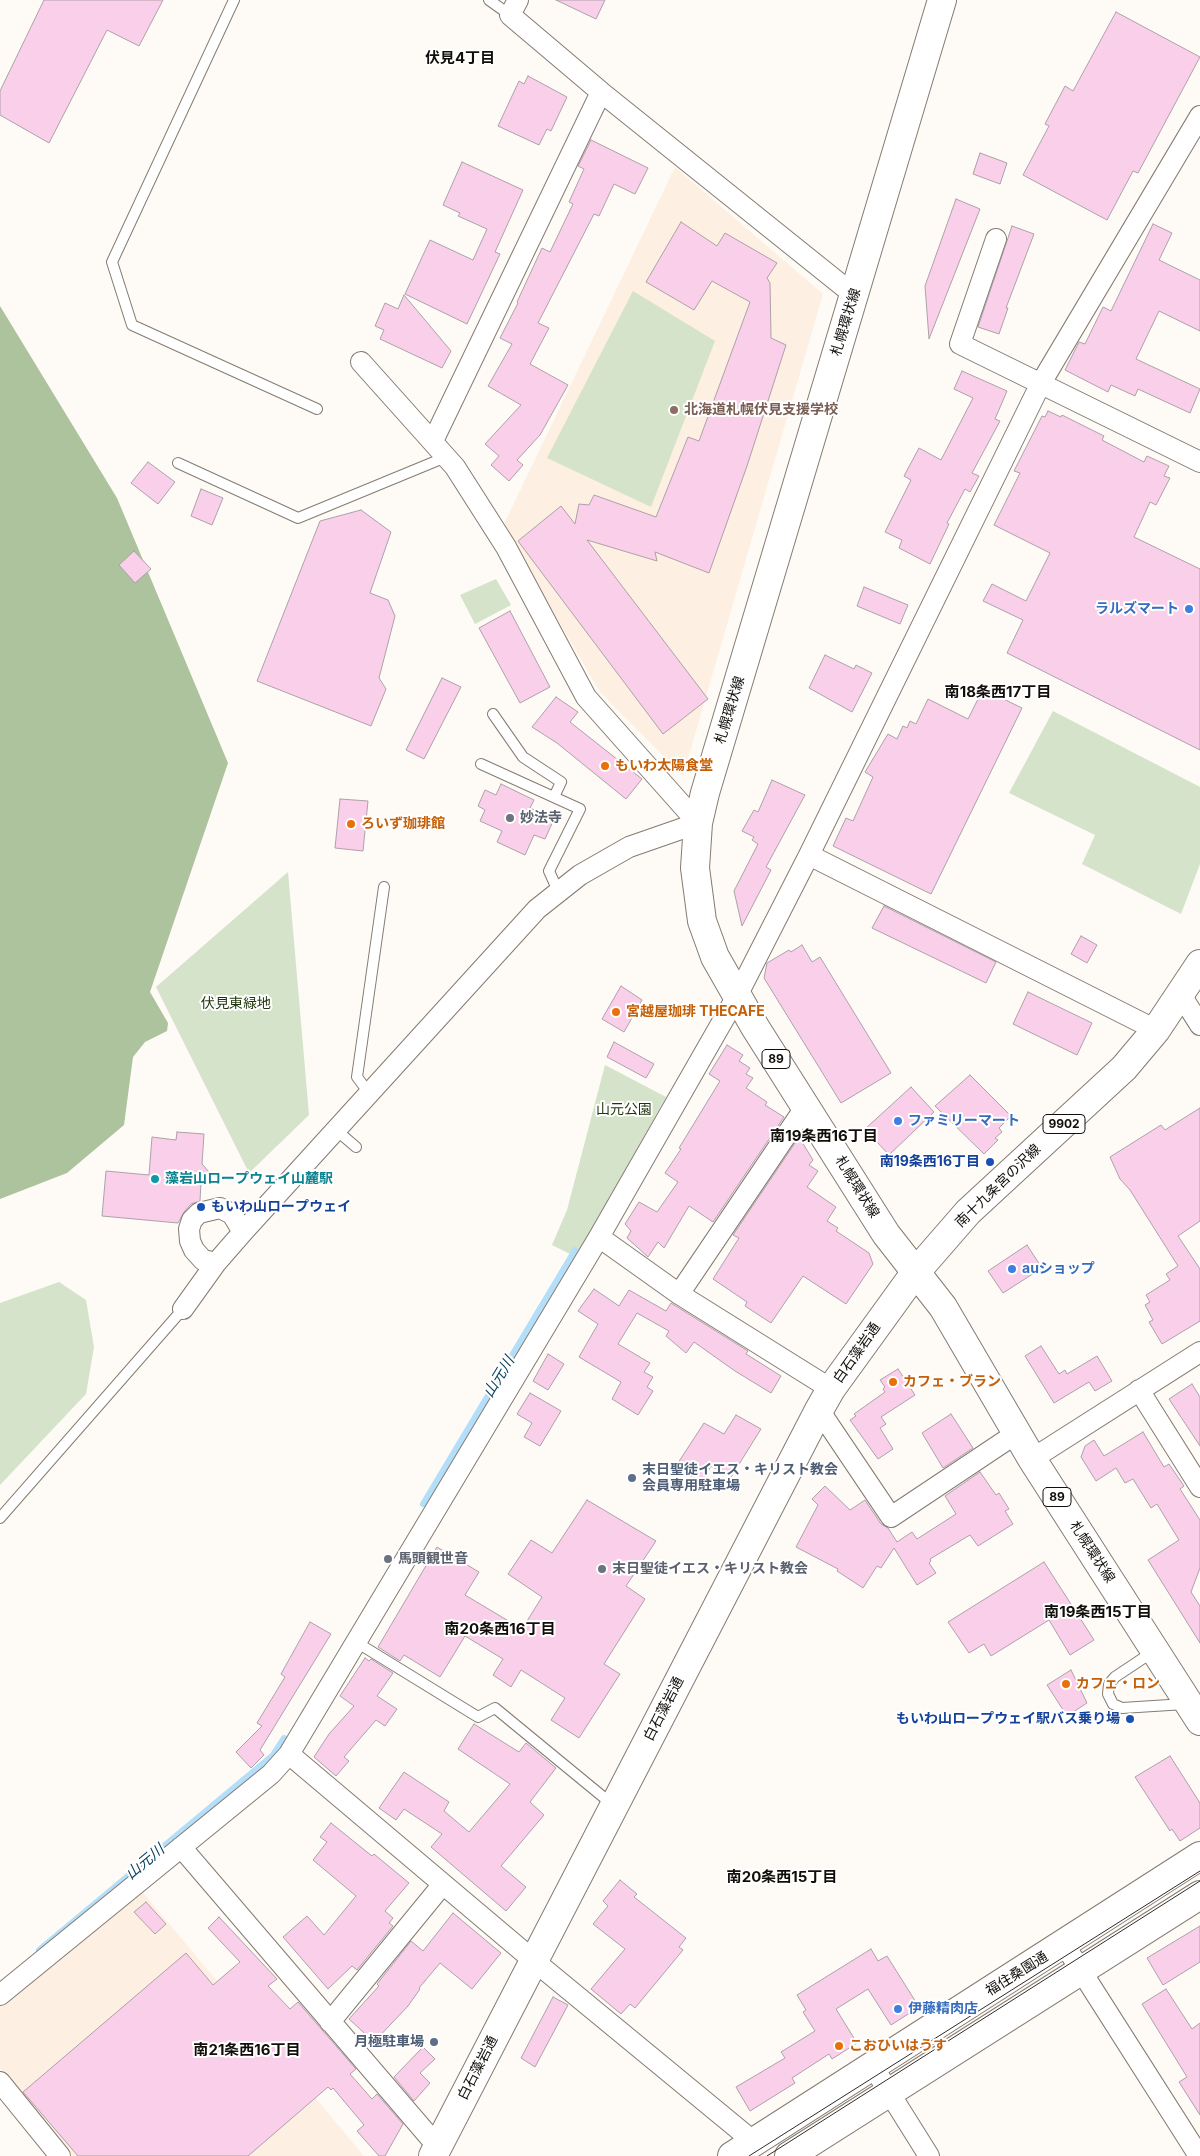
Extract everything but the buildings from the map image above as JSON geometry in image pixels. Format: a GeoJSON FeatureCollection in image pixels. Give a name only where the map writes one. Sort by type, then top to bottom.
{"type":"FeatureCollection","features":[{"type":"Feature","properties":{"kind":"main road","name":"札幌環状線"},"geometry":{"type":"LineString","coordinates":[[942,0],[705,793],[698,823],[695,868],[702,920],[715,957],[737,996],[886,1234],[942,1307],[1032,1459],[1194,1713]]}},
{"type":"Feature","properties":{"kind":"main road","name":"南十九条宮の沢線"},"geometry":{"type":"LineString","coordinates":[[915,1273],[968,1212],[1124,1068],[1156,1030],[1200,964]]}},
{"type":"Feature","properties":{"kind":"main road","name":"白石藻岩通"},"geometry":{"type":"LineString","coordinates":[[435,2151],[825,1399],[915,1273]]}},
{"type":"Feature","properties":{"kind":"main road","name":"福住桑園通"},"geometry":{"type":"LineString","coordinates":[[743,2149],[1200,1856]]}},
{"type":"Feature","properties":{"kind":"main road"},"geometry":{"type":"LineString","coordinates":[[789,2156],[1200,1895]]}},
{"type":"Feature","properties":{"kind":"street"},"geometry":{"type":"LineString","coordinates":[[514,8],[601,92],[854,296]]}},
{"type":"Feature","properties":{"kind":"street"},"geometry":{"type":"LineString","coordinates":[[433,441],[601,92]]}},
{"type":"Feature","properties":{"kind":"street"},"geometry":{"type":"LineString","coordinates":[[0,1995],[271,1774],[289,1754],[598,1237],[737,996],[1041,383],[1200,116]]}},
{"type":"Feature","properties":{"kind":"street"},"geometry":{"type":"LineString","coordinates":[[996,239],[960,344],[1200,462]]}},
{"type":"Feature","properties":{"kind":"street"},"geometry":{"type":"LineString","coordinates":[[183,1309],[216,1263],[243,1232],[537,909],[558,891],[603,860],[629,847],[698,823],[586,697],[506,547],[446,457],[361,362]]}},
{"type":"Feature","properties":{"kind":"street"},"geometry":{"type":"LineString","coordinates":[[809,854],[1156,1030]]}},
{"type":"Feature","properties":{"kind":"street"},"geometry":{"type":"LineString","coordinates":[[1181,995],[1200,1025]]}},
{"type":"Feature","properties":{"kind":"street"},"geometry":{"type":"LineString","coordinates":[[679,1294],[806,1106]]}},
{"type":"Feature","properties":{"kind":"street"},"geometry":{"type":"LineString","coordinates":[[216,1263],[203,1260],[194,1250],[190,1241],[189,1230],[192,1220],[199,1213],[220,1208],[232,1214],[243,1232]]}},
{"type":"Feature","properties":{"kind":"street"},"geometry":{"type":"LineString","coordinates":[[598,1237],[825,1399],[890,1517],[1017,1433]]}},
{"type":"Feature","properties":{"kind":"street"},"geometry":{"type":"LineString","coordinates":[[1032,1459],[1200,1352]]}},
{"type":"Feature","properties":{"kind":"street"},"geometry":{"type":"LineString","coordinates":[[1140,1390],[1200,1487]]}},
{"type":"Feature","properties":{"kind":"street"},"geometry":{"type":"LineString","coordinates":[[289,1754],[533,1960],[743,2149]]}},
{"type":"Feature","properties":{"kind":"street"},"geometry":{"type":"LineString","coordinates":[[181,1847],[330,2022],[435,2151]]}},
{"type":"Feature","properties":{"kind":"street"},"geometry":{"type":"LineString","coordinates":[[330,2022],[443,1884]]}},
{"type":"Feature","properties":{"kind":"street"},"geometry":{"type":"LineString","coordinates":[[1064,1944],[1199,2156]]}},
{"type":"Feature","properties":{"kind":"street"},"geometry":{"type":"LineString","coordinates":[[872,2066],[929,2156]]}},
{"type":"Feature","properties":{"kind":"street"},"geometry":{"type":"LineString","coordinates":[[0,2082],[60,2156]]}},
{"type":"Feature","properties":{"kind":"lane"},"geometry":{"type":"LineString","coordinates":[[234,0],[112,262],[132,325],[317,409]]}},
{"type":"Feature","properties":{"kind":"lane"},"geometry":{"type":"LineString","coordinates":[[489,0],[514,8]]}},
{"type":"Feature","properties":{"kind":"lane"},"geometry":{"type":"LineString","coordinates":[[178,462],[298,518],[446,457]]}},
{"type":"Feature","properties":{"kind":"lane"},"geometry":{"type":"LineString","coordinates":[[493,714],[523,757],[561,782],[554,797]]}},
{"type":"Feature","properties":{"kind":"lane"},"geometry":{"type":"LineString","coordinates":[[481,764],[580,809],[549,871],[558,891]]}},
{"type":"Feature","properties":{"kind":"lane"},"geometry":{"type":"LineString","coordinates":[[369,1093],[357,1077],[384,887]]}},
{"type":"Feature","properties":{"kind":"lane"},"geometry":{"type":"LineString","coordinates":[[336,1129],[356,1148]]}},
{"type":"Feature","properties":{"kind":"lane"},"geometry":{"type":"LineString","coordinates":[[0,1518],[183,1309]]}},
{"type":"Feature","properties":{"kind":"lane"},"geometry":{"type":"LineString","coordinates":[[356,1642],[478,1717],[495,1708],[614,1805]]}},
{"type":"Feature","properties":{"kind":"lane"},"geometry":{"type":"LineString","coordinates":[[1155,1651],[1115,1677],[1109,1684],[1108,1694],[1113,1704],[1122,1708],[1194,1713]]}},
{"type":"Feature","properties":{"kind":"shaded area","name":"北海道札幌伏見支援学校"},"geometry":{"type":"Polygon","coordinates":[[[675,167],[823,294],[683,776],[600,692],[503,526],[675,167]]]}},
{"type":"Feature","properties":{"kind":"shaded area"},"geometry":{"type":"Polygon","coordinates":[[[140,1889],[364,2156],[73,2156],[0,2068],[0,2006],[140,1889]]]}},
{"type":"Feature","properties":{"kind":"green space"},"geometry":{"type":"Polygon","coordinates":[[[633,291],[715,341],[651,507],[547,458],[633,291]]]}},
{"type":"Feature","properties":{"kind":"green space"},"geometry":{"type":"Polygon","coordinates":[[[0,306],[117,498],[228,763],[150,992],[168,1023],[167,1031],[145,1042],[133,1057],[124,1125],[67,1173],[0,1199],[0,306]]]}},
{"type":"Feature","properties":{"kind":"green space"},"geometry":{"type":"Polygon","coordinates":[[[496,579],[511,605],[475,624],[460,595],[496,579]]]}},
{"type":"Feature","properties":{"kind":"green space"},"geometry":{"type":"Polygon","coordinates":[[[1053,711],[1200,787],[1200,864],[1181,914],[1082,864],[1095,835],[1009,793],[1053,711]]]}},
{"type":"Feature","properties":{"kind":"green space","name":"伏見東緑地"},"geometry":{"type":"Polygon","coordinates":[[[288,872],[309,1115],[249,1173],[156,987],[288,872]]]}},
{"type":"Feature","properties":{"kind":"green space","name":"山元公園"},"geometry":{"type":"Polygon","coordinates":[[[605,1065],[666,1097],[576,1257],[552,1245],[567,1210],[605,1065]]]}},
{"type":"Feature","properties":{"kind":"green space"},"geometry":{"type":"Polygon","coordinates":[[[59,1282],[86,1300],[94,1347],[86,1394],[0,1485],[0,1303],[59,1282]]]}},
{"type":"Feature","properties":{"kind":"waterway","name":"山元川"},"geometry":{"type":"LineString","coordinates":[[423,1504],[575,1250]]}},
{"type":"Feature","properties":{"kind":"waterway","name":"山元川"},"geometry":{"type":"LineString","coordinates":[[39,1950],[273,1755],[284,1738]]}},
{"type":"Feature","properties":{"kind":"tram line"},"geometry":{"type":"LineString","coordinates":[[749,2156],[1200,1871]]}},
{"type":"Feature","properties":{"kind":"tram line"},"geometry":{"type":"LineString","coordinates":[[767,2156],[1200,1881]]}},
{"type":"Feature","properties":{"kind":"place","name":"北海道札幌伏見支援学校"},"geometry":{"type":"Point","coordinates":[674,410]}},
{"type":"Feature","properties":{"kind":"place","name":"ラルズマート"},"geometry":{"type":"Point","coordinates":[1189,609]}},
{"type":"Feature","properties":{"kind":"place","name":"もいわ太陽食堂"},"geometry":{"type":"Point","coordinates":[605,766]}},
{"type":"Feature","properties":{"kind":"place","name":"妙法寺"},"geometry":{"type":"Point","coordinates":[510,818]}},
{"type":"Feature","properties":{"kind":"place","name":"ろいず珈琲館"},"geometry":{"type":"Point","coordinates":[351,824]}},
{"type":"Feature","properties":{"kind":"place","name":"宮越屋珈琲 THECAFE"},"geometry":{"type":"Point","coordinates":[616,1012]}},
{"type":"Feature","properties":{"kind":"place","name":"ファミリーマート"},"geometry":{"type":"Point","coordinates":[898,1121]}},
{"type":"Feature","properties":{"kind":"place","name":"南19条西16丁目"},"geometry":{"type":"Point","coordinates":[990,1162]}},
{"type":"Feature","properties":{"kind":"place","name":"藻岩山ロープウェイ山麓駅"},"geometry":{"type":"Point","coordinates":[155,1179]}},
{"type":"Feature","properties":{"kind":"place","name":"もいわ山ロープウェイ"},"geometry":{"type":"Point","coordinates":[201,1207]}},
{"type":"Feature","properties":{"kind":"place","name":"auショップ"},"geometry":{"type":"Point","coordinates":[1012,1269]}},
{"type":"Feature","properties":{"kind":"place","name":"カフェ・ブラン"},"geometry":{"type":"Point","coordinates":[893,1382]}},
{"type":"Feature","properties":{"kind":"place","name":"末日聖徒イエス・キリスト教会 会員専用駐車場"},"geometry":{"type":"Point","coordinates":[632,1478]}},
{"type":"Feature","properties":{"kind":"place","name":"馬頭観世音"},"geometry":{"type":"Point","coordinates":[388,1559]}},
{"type":"Feature","properties":{"kind":"place","name":"末日聖徒イエス・キリスト教会"},"geometry":{"type":"Point","coordinates":[602,1569]}},
{"type":"Feature","properties":{"kind":"place","name":"カフェ・ロン"},"geometry":{"type":"Point","coordinates":[1066,1684]}},
{"type":"Feature","properties":{"kind":"place","name":"もいわ山ロープウェイ駅バス乗り場"},"geometry":{"type":"Point","coordinates":[1130,1719]}},
{"type":"Feature","properties":{"kind":"place","name":"伊藤精肉店"},"geometry":{"type":"Point","coordinates":[898,2009]}},
{"type":"Feature","properties":{"kind":"place","name":"月極駐車場"},"geometry":{"type":"Point","coordinates":[434,2042]}},
{"type":"Feature","properties":{"kind":"place","name":"こおひいはうす"},"geometry":{"type":"Point","coordinates":[839,2046]}},
{"type":"Feature","properties":{"kind":"district","name":"伏見4丁目"},"geometry":{"type":"Point","coordinates":[460,58]}},
{"type":"Feature","properties":{"kind":"district","name":"南18条西17丁目"},"geometry":{"type":"Point","coordinates":[998,692]}},
{"type":"Feature","properties":{"kind":"district","name":"南19条西16丁目"},"geometry":{"type":"Point","coordinates":[824,1136]}},
{"type":"Feature","properties":{"kind":"district","name":"南19条西15丁目"},"geometry":{"type":"Point","coordinates":[1098,1612]}},
{"type":"Feature","properties":{"kind":"district","name":"南20条西16丁目"},"geometry":{"type":"Point","coordinates":[500,1629]}},
{"type":"Feature","properties":{"kind":"district","name":"南20条西15丁目"},"geometry":{"type":"Point","coordinates":[782,1877]}},
{"type":"Feature","properties":{"kind":"district","name":"南21条西16丁目"},"geometry":{"type":"Point","coordinates":[247,2050]}}]}
